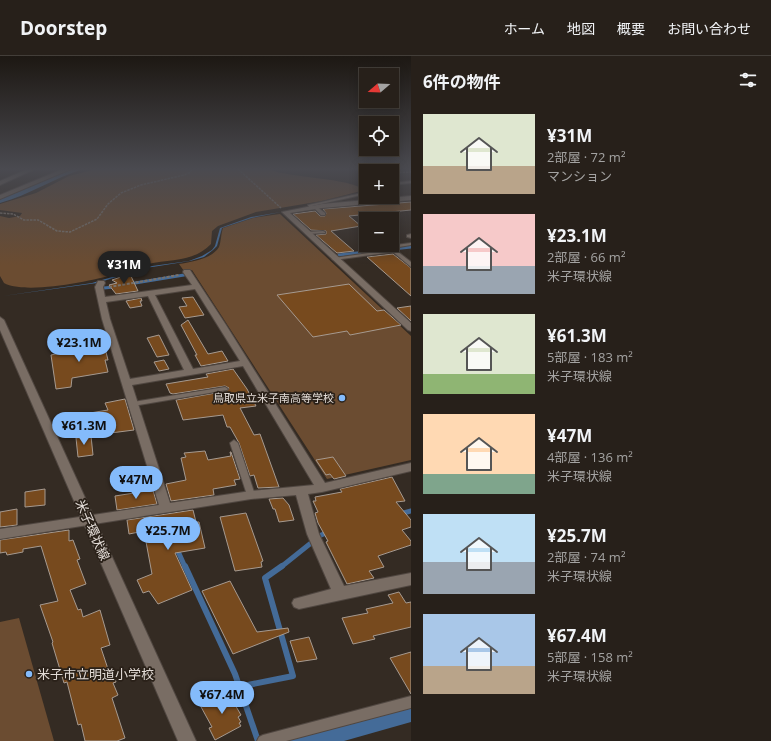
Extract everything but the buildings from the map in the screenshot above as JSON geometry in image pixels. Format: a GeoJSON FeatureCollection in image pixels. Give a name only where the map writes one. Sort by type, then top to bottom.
{"type":"FeatureCollection","features":[{"type":"Feature","properties":{"kind":"street"},"geometry":{"type":"LineString","coordinates":[[286,212],[382,201]]}},
{"type":"Feature","properties":{"kind":"street"},"geometry":{"type":"LineString","coordinates":[[286,212],[334,259],[411,328]]}},
{"type":"Feature","properties":{"kind":"street"},"geometry":{"type":"LineString","coordinates":[[187,273],[245,363],[322,488]]}},
{"type":"Feature","properties":{"kind":"street"},"geometry":{"type":"LineString","coordinates":[[100,286],[106,319],[166,508]]}},
{"type":"Feature","properties":{"kind":"street"},"geometry":{"type":"LineString","coordinates":[[102,300],[196,287]]}},
{"type":"Feature","properties":{"kind":"street"},"geometry":{"type":"LineString","coordinates":[[150,293],[190,372]]}},
{"type":"Feature","properties":{"kind":"street","name":"米子環状線"},"geometry":{"type":"LineString","coordinates":[[0,320],[187,741]]}},
{"type":"Feature","properties":{"kind":"street"},"geometry":{"type":"LineString","coordinates":[[126,382],[245,363]]}},
{"type":"Feature","properties":{"kind":"street"},"geometry":{"type":"LineString","coordinates":[[0,534],[251,495],[322,488],[411,467]]}},
{"type":"Feature","properties":{"kind":"street"},"geometry":{"type":"LineString","coordinates":[[301,490],[313,534],[340,593]]}},
{"type":"Feature","properties":{"kind":"street"},"geometry":{"type":"LineString","coordinates":[[299,603],[411,579]]}},
{"type":"Feature","properties":{"kind":"lane"},"geometry":{"type":"LineString","coordinates":[[323,214],[310,206],[328,201]]}},
{"type":"Feature","properties":{"kind":"lane"},"geometry":{"type":"LineString","coordinates":[[307,233],[323,232]]}},
{"type":"Feature","properties":{"kind":"lane"},"geometry":{"type":"LineString","coordinates":[[399,246],[411,244]]}},
{"type":"Feature","properties":{"kind":"lane"},"geometry":{"type":"LineString","coordinates":[[334,259],[385,252]]}},
{"type":"Feature","properties":{"kind":"lane"},"geometry":{"type":"LineString","coordinates":[[393,252],[411,265]]}},
{"type":"Feature","properties":{"kind":"lane"},"geometry":{"type":"LineString","coordinates":[[133,404],[225,389]]}},
{"type":"Feature","properties":{"kind":"lane"},"geometry":{"type":"LineString","coordinates":[[234,443],[251,495]]}},
{"type":"Feature","properties":{"kind":"lane"},"geometry":{"type":"LineString","coordinates":[[264,741],[411,702]]}},
{"type":"Feature","properties":{"kind":"path"},"geometry":{"type":"LineString","coordinates":[[0,213],[13,214],[24,220],[38,220],[57,231],[70,232],[97,219],[112,201]]}},
{"type":"Feature","properties":{"kind":"path"},"geometry":{"type":"LineString","coordinates":[[273,201],[286,212]]}},
{"type":"Feature","properties":{"kind":"path"},"geometry":{"type":"LineString","coordinates":[[100,286],[187,273]]}},
{"type":"Feature","properties":{"kind":"shaded area"},"geometry":{"type":"Polygon","coordinates":[[[10,201],[322,201],[256,212],[218,226],[212,231],[211,244],[204,250],[190,257],[157,262],[105,277],[75,283],[59,286],[27,288],[4,283],[0,276],[0,216],[9,218],[20,216],[22,213],[0,210],[0,204],[10,201]]]}},
{"type":"Feature","properties":{"kind":"shaded area","name":"鳥取県立米子南高等学校"},"geometry":{"type":"Polygon","coordinates":[[[280,214],[411,336],[411,460],[327,479],[192,270],[184,271],[179,264],[201,259],[216,251],[220,245],[223,228],[253,218],[280,214]]]}},
{"type":"Feature","properties":{"kind":"shaded area"},"geometry":{"type":"Polygon","coordinates":[[[19,618],[54,741],[0,741],[0,622],[19,618]]]}},
{"type":"Feature","properties":{"kind":"water"},"geometry":{"type":"Polygon","coordinates":[[[281,212],[252,218],[222,228],[217,246],[204,257],[190,261],[146,268],[97,283],[3,296],[92,283],[145,267],[189,261],[212,250],[215,246],[220,228],[251,217],[281,212]]]}},
{"type":"Feature","properties":{"kind":"water"},"geometry":{"type":"Polygon","coordinates":[[[411,706],[411,722],[344,741],[282,741],[411,706]]]}},
{"type":"Feature","properties":{"kind":"waterway"},"geometry":{"type":"LineString","coordinates":[[339,255],[411,247]]}},
{"type":"Feature","properties":{"kind":"waterway"},"geometry":{"type":"LineString","coordinates":[[129,284],[184,275]]}},
{"type":"Feature","properties":{"kind":"waterway"},"geometry":{"type":"LineString","coordinates":[[99,284],[104,288],[114,287]]}},
{"type":"Feature","properties":{"kind":"waterway"},"geometry":{"type":"LineString","coordinates":[[400,514],[411,511]]}},
{"type":"Feature","properties":{"kind":"waterway"},"geometry":{"type":"LineString","coordinates":[[281,567],[321,535],[327,533]]}},
{"type":"Feature","properties":{"kind":"waterway"},"geometry":{"type":"LineString","coordinates":[[177,549],[185,567]]}},
{"type":"Feature","properties":{"kind":"waterway"},"geometry":{"type":"LineString","coordinates":[[185,566],[235,674],[239,687]]}},
{"type":"Feature","properties":{"kind":"waterway"},"geometry":{"type":"LineString","coordinates":[[239,687],[293,676],[265,578],[282,566]]}},
{"type":"Feature","properties":{"kind":"waterway"},"geometry":{"type":"LineString","coordinates":[[239,687],[258,741]]}},
{"type":"Feature","properties":{"kind":"place","name":"鳥取県立米子南高等学校"},"geometry":{"type":"Point","coordinates":[342,398]}},
{"type":"Feature","properties":{"kind":"place","name":"米子市立明道小学校"},"geometry":{"type":"Point","coordinates":[29,674]}}]}
